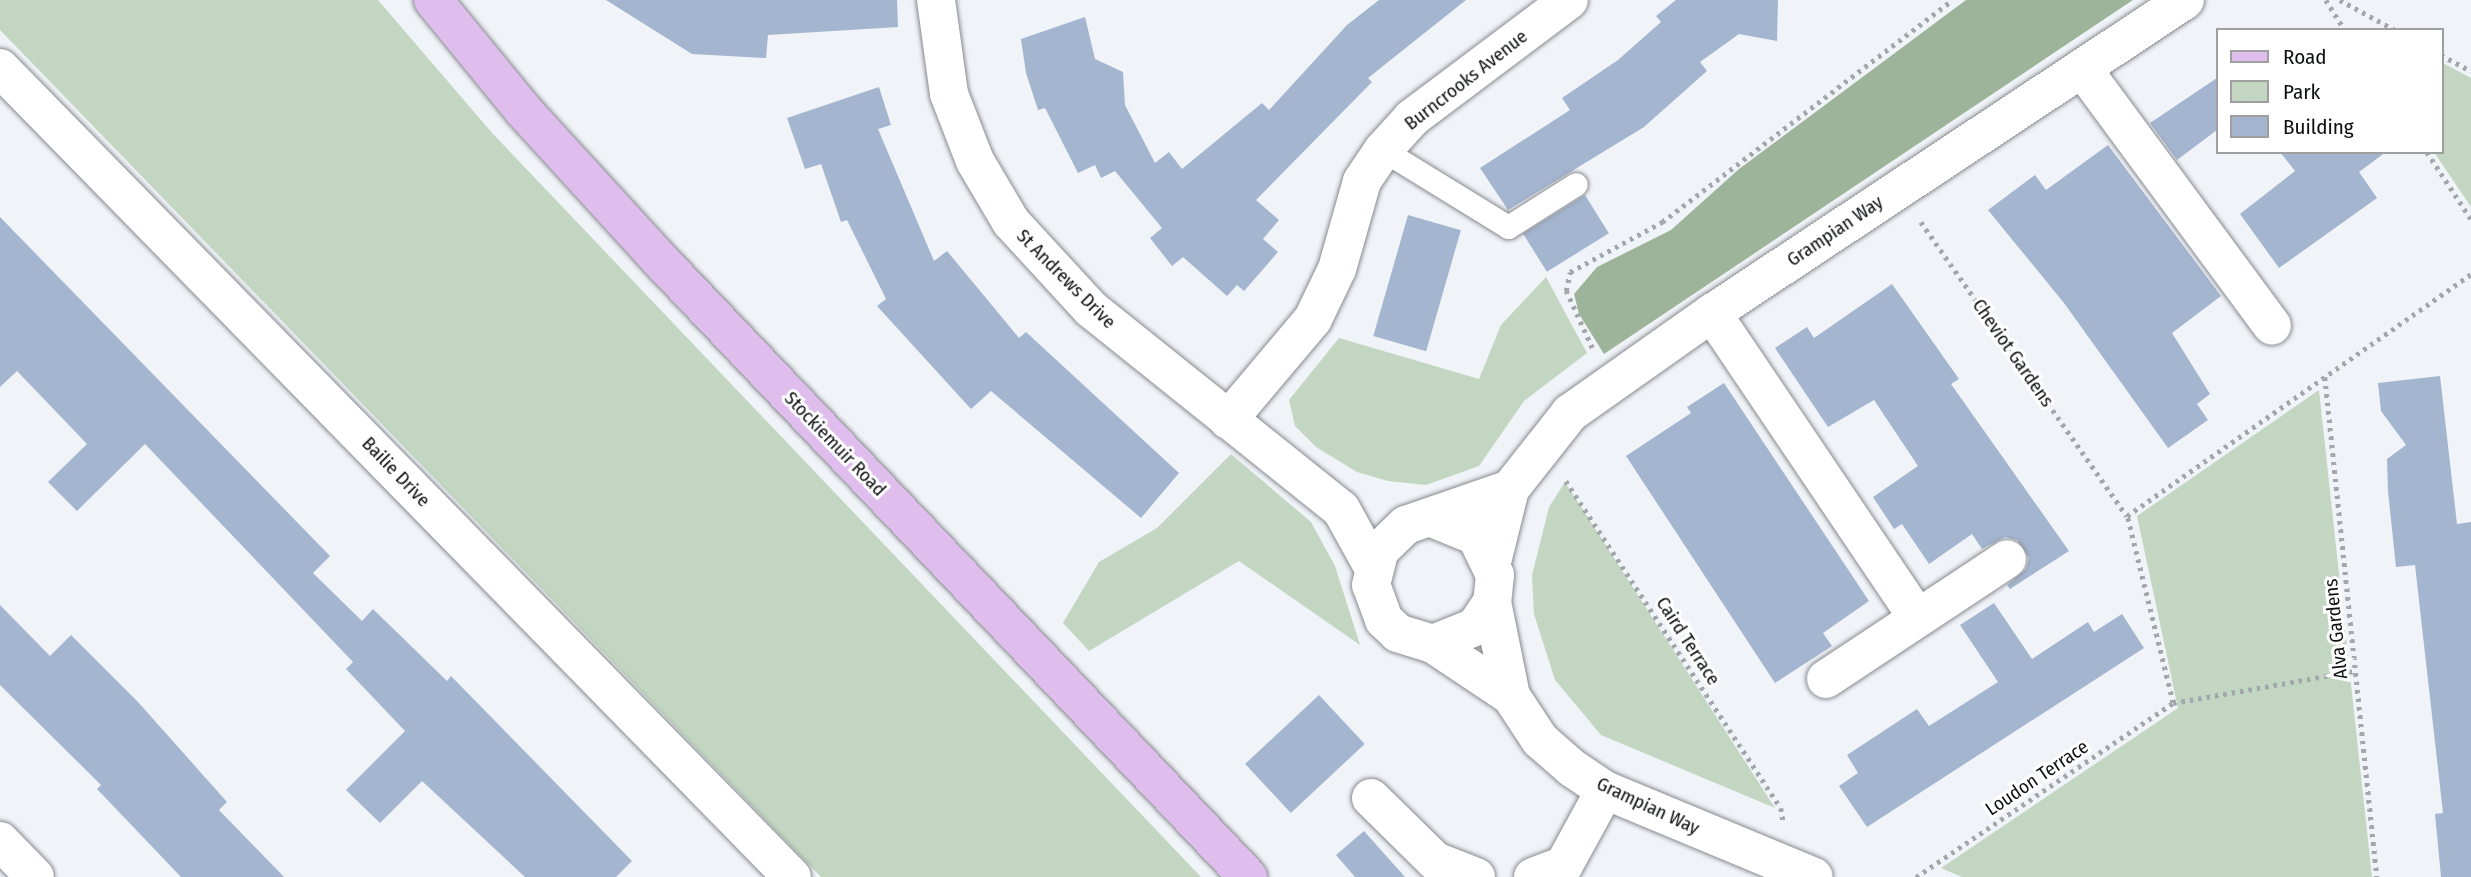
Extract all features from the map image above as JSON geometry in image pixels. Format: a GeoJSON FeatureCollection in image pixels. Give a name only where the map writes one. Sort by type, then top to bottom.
{"type":"FeatureCollection","features":[{"type":"Feature","properties":{"kind":"main road","name":"Stockiemuir Road"},"geometry":{"type":"LineString","coordinates":[[433,0],[523,110],[661,261],[1248,877]]}},
{"type":"Feature","properties":{"kind":"street","name":"St Andrews Drive"},"geometry":{"type":"LineString","coordinates":[[936,0],[949,94],[975,161],[1011,222],[1091,310],[1341,509],[1373,567]]}},
{"type":"Feature","properties":{"kind":"street","name":"Burncrooks Avenue"},"geometry":{"type":"LineString","coordinates":[[1228,420],[1314,319],[1338,269],[1362,181],[1383,150],[1412,118],[1569,0]]}},
{"type":"Feature","properties":{"kind":"street","name":"Grampian Way"},"geometry":{"type":"LineString","coordinates":[[1814,877],[1605,790],[1540,740],[1511,696],[1492,602],[1492,562],[1510,489],[1542,443],[1570,414],[1712,313],[2185,0]]}},
{"type":"Feature","properties":{"kind":"street","name":"Bailie Drive"},"geometry":{"type":"LineString","coordinates":[[0,68],[792,877]]}},
{"type":"Feature","properties":{"kind":"street"},"geometry":{"type":"LineString","coordinates":[[2082,68],[2272,326]]}},
{"type":"Feature","properties":{"kind":"street"},"geometry":{"type":"LineString","coordinates":[[1712,313],[1917,617]]}},
{"type":"Feature","properties":{"kind":"street"},"geometry":{"type":"LineString","coordinates":[[1373,567],[1380,550],[1420,522],[1510,489]]}},
{"type":"Feature","properties":{"kind":"street","name":"St Andrews Drive"},"geometry":{"type":"LineString","coordinates":[[1341,509],[1420,522]]}},
{"type":"Feature","properties":{"kind":"street"},"geometry":{"type":"LineString","coordinates":[[1420,522],[1470,532],[1492,562]]}},
{"type":"Feature","properties":{"kind":"street"},"geometry":{"type":"LineString","coordinates":[[1826,679],[2007,559]]}},
{"type":"Feature","properties":{"kind":"street","name":"Grampian Way"},"geometry":{"type":"LineString","coordinates":[[1373,567],[1371,585],[1384,620],[1398,633],[1433,644],[1511,696]]}},
{"type":"Feature","properties":{"kind":"street"},"geometry":{"type":"LineString","coordinates":[[1433,644],[1475,627],[1492,602]]}},
{"type":"Feature","properties":{"kind":"street"},"geometry":{"type":"LineString","coordinates":[[1533,877],[1564,865],[1605,790]]}},
{"type":"Feature","properties":{"kind":"street"},"geometry":{"type":"LineString","coordinates":[[1371,798],[1435,862],[1476,877]]}},
{"type":"Feature","properties":{"kind":"street"},"geometry":{"type":"LineString","coordinates":[[0,841],[35,877]]}},
{"type":"Feature","properties":{"kind":"lane"},"geometry":{"type":"LineString","coordinates":[[1383,150],[1508,227],[1576,184]]}},
{"type":"Feature","properties":{"kind":"path"},"geometry":{"type":"LineString","coordinates":[[1613,384],[1573,314],[1566,291],[1570,272],[1662,222],[1952,0]]}},
{"type":"Feature","properties":{"kind":"path"},"geometry":{"type":"LineString","coordinates":[[2326,0],[2344,28]]}},
{"type":"Feature","properties":{"kind":"path"},"geometry":{"type":"LineString","coordinates":[[2340,0],[2391,28]]}},
{"type":"Feature","properties":{"kind":"path"},"geometry":{"type":"LineString","coordinates":[[2443,56],[2471,71]]}},
{"type":"Feature","properties":{"kind":"path"},"geometry":{"type":"LineString","coordinates":[[2428,154],[2471,219]]}},
{"type":"Feature","properties":{"kind":"path","name":"Cheviot Gardens"},"geometry":{"type":"LineString","coordinates":[[1899,189],[2127,516]]}},
{"type":"Feature","properties":{"kind":"path"},"geometry":{"type":"LineString","coordinates":[[2355,671],[2173,703],[2127,516],[2471,274]]}},
{"type":"Feature","properties":{"kind":"path","name":"Alva Gardens"},"geometry":{"type":"LineString","coordinates":[[2325,377],[2377,877]]}},
{"type":"Feature","properties":{"kind":"path","name":"Caird Terrace"},"geometry":{"type":"LineString","coordinates":[[1542,443],[1781,808],[1783,827],[1774,862]]}},
{"type":"Feature","properties":{"kind":"path","name":"Loudon Terrace"},"geometry":{"type":"LineString","coordinates":[[1916,877],[2173,703]]}},
{"type":"Feature","properties":{"kind":"green space"},"geometry":{"type":"Polygon","coordinates":[[[0,0],[378,0],[493,134],[1201,877],[821,877],[0,30],[0,0]]]}},
{"type":"Feature","properties":{"kind":"green space"},"geometry":{"type":"Polygon","coordinates":[[[1966,0],[2133,0],[1604,354],[1579,314],[1574,294],[1597,267],[1671,230],[1739,169],[1966,0]]]}},
{"type":"Feature","properties":{"kind":"green space"},"geometry":{"type":"Polygon","coordinates":[[[2443,63],[2471,78],[2471,207],[2435,154],[2443,154],[2443,63]]]}},
{"type":"Feature","properties":{"kind":"green space"},"geometry":{"type":"Polygon","coordinates":[[[1546,277],[1587,353],[1524,401],[1479,466],[1426,485],[1388,481],[1357,472],[1316,447],[1295,426],[1289,400],[1339,338],[1479,379],[1501,325],[1546,277]]]}},
{"type":"Feature","properties":{"kind":"green space"},"geometry":{"type":"Polygon","coordinates":[[[2319,390],[2372,877],[1962,877],[1941,868],[2178,708],[2137,516],[2319,390]]]}},
{"type":"Feature","properties":{"kind":"green space"},"geometry":{"type":"Polygon","coordinates":[[[1231,454],[1311,522],[1335,566],[1360,645],[1239,561],[1089,651],[1063,623],[1099,562],[1157,528],[1231,454]]]}},
{"type":"Feature","properties":{"kind":"green space"},"geometry":{"type":"Polygon","coordinates":[[[1565,482],[1775,808],[1601,735],[1555,680],[1534,614],[1532,575],[1549,507],[1565,482]]]}},
{"type":"Feature","properties":{"kind":"building"},"geometry":{"type":"Polygon","coordinates":[[[606,0],[897,0],[898,27],[768,35],[766,58],[692,54],[606,0]]]}},
{"type":"Feature","properties":{"kind":"building"},"geometry":{"type":"Polygon","coordinates":[[[1379,0],[1466,0],[1368,78],[1372,82],[1256,200],[1279,220],[1263,239],[1278,252],[1244,291],[1237,285],[1227,296],[1183,257],[1172,266],[1150,238],[1162,228],[1115,171],[1101,178],[1095,165],[1078,173],[1045,108],[1038,110],[1026,73],[1021,39],[1085,17],[1095,59],[1123,72],[1125,105],[1155,163],[1169,152],[1182,169],[1262,103],[1269,110],[1347,25],[1379,0]]]}},
{"type":"Feature","properties":{"kind":"building"},"geometry":{"type":"Polygon","coordinates":[[[1676,0],[1778,0],[1777,41],[1739,34],[1700,62],[1707,71],[1644,127],[1508,210],[1480,168],[1570,110],[1562,98],[1618,60],[1661,22],[1656,16],[1676,0]]]}},
{"type":"Feature","properties":{"kind":"building"},"geometry":{"type":"Polygon","coordinates":[[[2216,79],[2216,131],[2177,160],[2150,123],[2216,79]]]}},
{"type":"Feature","properties":{"kind":"building"},"geometry":{"type":"Polygon","coordinates":[[[879,87],[891,125],[878,129],[934,261],[947,251],[1019,338],[1026,332],[1179,473],[1141,518],[991,391],[971,409],[877,306],[886,299],[847,220],[841,222],[821,164],[805,169],[787,118],[879,87]]]}},
{"type":"Feature","properties":{"kind":"building"},"geometry":{"type":"Polygon","coordinates":[[[2108,145],[2221,296],[2172,333],[2210,394],[2197,404],[2208,420],[2168,448],[2064,303],[1988,210],[2035,175],[2046,190],[2108,145]]]}},
{"type":"Feature","properties":{"kind":"building"},"geometry":{"type":"Polygon","coordinates":[[[2282,154],[2383,154],[2359,172],[2377,198],[2279,268],[2240,214],[2295,171],[2282,154]]]}},
{"type":"Feature","properties":{"kind":"building"},"geometry":{"type":"Polygon","coordinates":[[[1585,195],[1609,233],[1547,272],[1523,234],[1585,195]]]}},
{"type":"Feature","properties":{"kind":"building"},"geometry":{"type":"Polygon","coordinates":[[[1408,215],[1461,230],[1426,351],[1373,336],[1408,215]]]}},
{"type":"Feature","properties":{"kind":"building"},"geometry":{"type":"Polygon","coordinates":[[[0,217],[330,556],[313,573],[362,621],[373,609],[447,681],[451,676],[632,861],[616,877],[525,877],[422,781],[380,823],[346,790],[405,731],[346,669],[353,662],[145,444],[77,511],[48,482],[87,444],[17,371],[0,387],[0,217]]]}},
{"type":"Feature","properties":{"kind":"building"},"geometry":{"type":"Polygon","coordinates":[[[1892,284],[1959,379],[1951,384],[2069,551],[2010,589],[2007,585],[2026,569],[2029,558],[2017,540],[2005,537],[1982,549],[1972,534],[1929,564],[1902,524],[1894,529],[1873,497],[1918,466],[1874,400],[1828,427],[1775,348],[1807,327],[1814,338],[1892,284]]]}},
{"type":"Feature","properties":{"kind":"building"},"geometry":{"type":"Polygon","coordinates":[[[2440,376],[2457,524],[2471,522],[2471,877],[2441,877],[2435,814],[2443,813],[2415,565],[2396,567],[2388,491],[2387,459],[2406,445],[2381,411],[2378,383],[2440,376]]]}},
{"type":"Feature","properties":{"kind":"building"},"geometry":{"type":"Polygon","coordinates":[[[1724,383],[1869,601],[1823,633],[1832,646],[1775,683],[1626,456],[1691,413],[1687,407],[1724,383]]]}},
{"type":"Feature","properties":{"kind":"building"},"geometry":{"type":"Polygon","coordinates":[[[1994,603],[2032,659],[2088,622],[2094,632],[2122,614],[2144,648],[1867,827],[1839,786],[1858,773],[1847,755],[1917,709],[1929,726],[1998,682],[1960,625],[1994,603]]]}},
{"type":"Feature","properties":{"kind":"building"},"geometry":{"type":"Polygon","coordinates":[[[0,605],[50,656],[71,635],[138,702],[227,802],[219,810],[284,877],[181,877],[97,789],[101,785],[0,685],[0,605]]]}},
{"type":"Feature","properties":{"kind":"building"},"geometry":{"type":"Polygon","coordinates":[[[1319,695],[1365,744],[1291,813],[1245,764],[1319,695]]]}},
{"type":"Feature","properties":{"kind":"building"},"geometry":{"type":"Polygon","coordinates":[[[1364,831],[1405,877],[1355,877],[1336,855],[1364,831]]]}}]}
